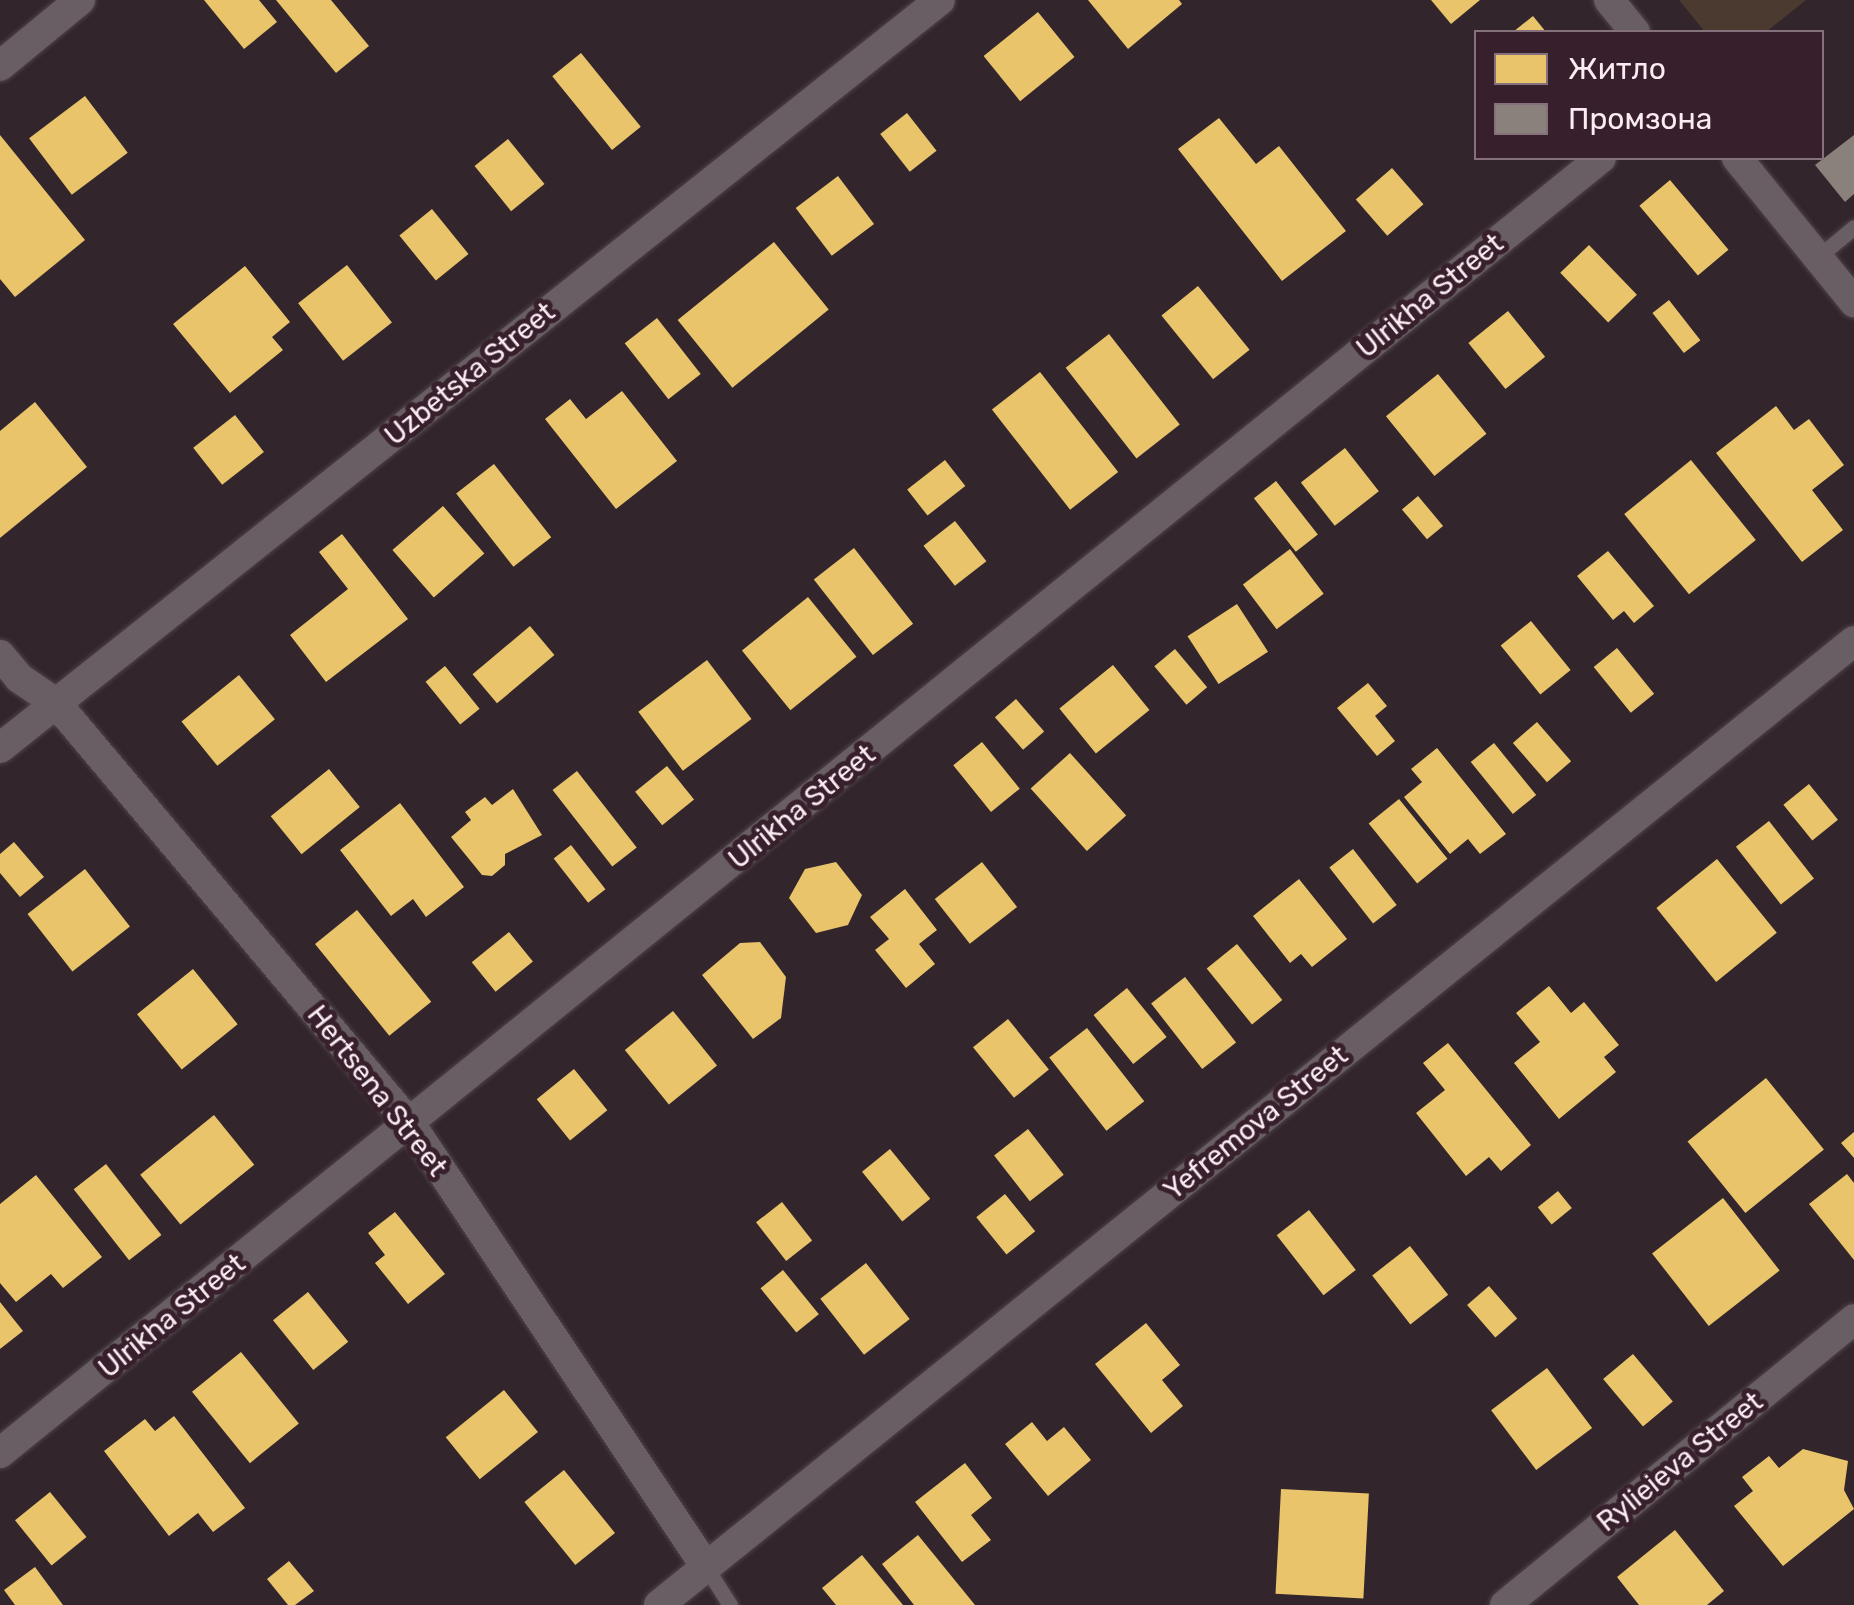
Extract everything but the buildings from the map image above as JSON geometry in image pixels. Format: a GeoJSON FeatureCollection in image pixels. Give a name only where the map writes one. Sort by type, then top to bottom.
{"type":"FeatureCollection","features":[{"type":"Feature","properties":{"kind":"street"},"geometry":{"type":"LineString","coordinates":[[0,66],[80,0]]}},
{"type":"Feature","properties":{"kind":"street","name":"Uzbetska Street"},"geometry":{"type":"LineString","coordinates":[[0,748],[940,0]]}},
{"type":"Feature","properties":{"kind":"street"},"geometry":{"type":"LineString","coordinates":[[1609,0],[1634,30]]}},
{"type":"Feature","properties":{"kind":"street","name":"Ulrikha Street"},"geometry":{"type":"LineString","coordinates":[[0,1453],[411,1125],[1598,160]]}},
{"type":"Feature","properties":{"kind":"street"},"geometry":{"type":"LineString","coordinates":[[1739,160],[1854,302]]}},
{"type":"Feature","properties":{"kind":"street","name":"Yefremova Street"},"geometry":{"type":"LineString","coordinates":[[659,1605],[1854,641]]}},
{"type":"Feature","properties":{"kind":"street","name":"Hertsena Street"},"geometry":{"type":"LineString","coordinates":[[0,654],[18,678],[56,703],[411,1125],[706,1567]]}},
{"type":"Feature","properties":{"kind":"street","name":"Rylieieva Street"},"geometry":{"type":"LineString","coordinates":[[1506,1605],[1854,1319]]}},
{"type":"Feature","properties":{"kind":"lane"},"geometry":{"type":"LineString","coordinates":[[1818,257],[1854,228]]}},
{"type":"Feature","properties":{"kind":"lane"},"geometry":{"type":"LineString","coordinates":[[706,1567],[730,1605]]}},
{"type":"Feature","properties":{"kind":"shaded area"},"geometry":{"type":"Polygon","coordinates":[[[1679,0],[1806,0],[1768,30],[1703,30],[1679,0]]]}}]}
